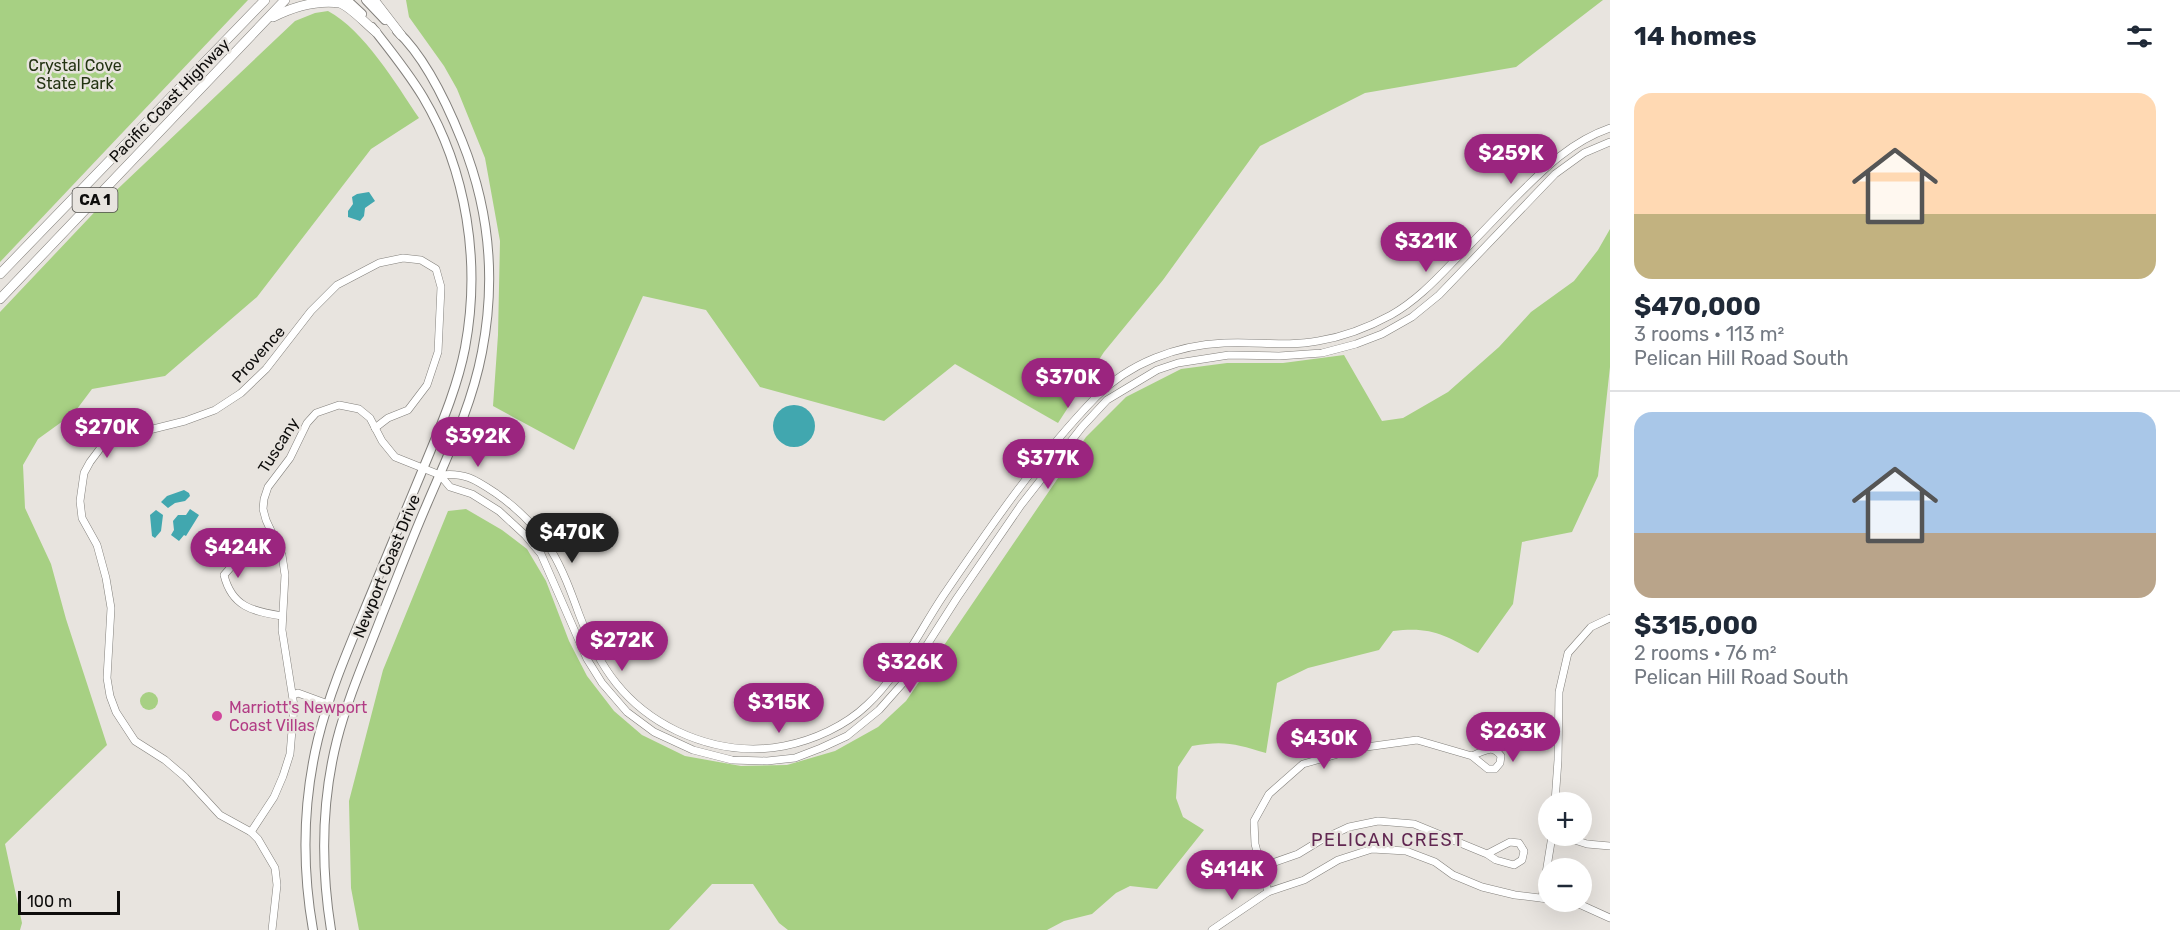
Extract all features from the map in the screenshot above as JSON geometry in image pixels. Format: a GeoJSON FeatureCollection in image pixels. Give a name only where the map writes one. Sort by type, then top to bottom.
{"type":"FeatureCollection","features":[{"type":"Feature","properties":{"kind":"highway","name":"Pacific Coast Highway"},"geometry":{"type":"LineString","coordinates":[[0,274],[266,0]]}},
{"type":"Feature","properties":{"kind":"highway","name":"Pacific Coast Highway"},"geometry":{"type":"LineString","coordinates":[[0,299],[285,0]]}},
{"type":"Feature","properties":{"kind":"highway"},"geometry":{"type":"LineString","coordinates":[[265,21],[300,4],[328,0],[341,3],[376,32]]}},
{"type":"Feature","properties":{"kind":"highway"},"geometry":{"type":"LineString","coordinates":[[374,0],[401,35]]}},
{"type":"Feature","properties":{"kind":"main road","name":"Newport Coast Drive"},"geometry":{"type":"LineString","coordinates":[[313,930],[305,858],[306,820],[318,740],[341,666],[450,404],[465,348],[472,288],[469,231],[462,193],[441,133],[407,71],[348,0]]}},
{"type":"Feature","properties":{"kind":"main road","name":"Newport Coast Drive"},"geometry":{"type":"LineString","coordinates":[[329,930],[324,870],[324,829],[327,785],[337,741],[354,684],[468,403],[482,353],[489,288],[488,244],[478,189],[472,165],[454,119],[424,66],[401,35],[366,0]]}},
{"type":"Feature","properties":{"kind":"street"},"geometry":{"type":"LineString","coordinates":[[440,475],[458,473],[483,484],[507,501],[535,527],[552,551],[597,655],[611,679],[633,704],[658,722],[694,739],[729,748],[760,749],[786,746],[833,729],[864,707],[885,686],[1009,501],[1100,393],[1117,378],[1146,362],[1182,349],[1222,343],[1315,342],[1353,332],[1393,314],[1425,291],[1540,172],[1570,147],[1610,128]]}},
{"type":"Feature","properties":{"kind":"street"},"geometry":{"type":"LineString","coordinates":[[440,475],[450,487],[472,494],[499,511],[525,535],[541,554],[587,660],[602,683],[627,712],[654,732],[693,750],[732,760],[767,761],[795,758],[846,736],[879,710],[902,684],[1008,523],[1082,427],[1107,400],[1157,370],[1194,359],[1229,355],[1279,356],[1322,353],[1382,334],[1412,317],[1439,295],[1555,174],[1584,153],[1610,142]]}},
{"type":"Feature","properties":{"kind":"street"},"geometry":{"type":"LineString","coordinates":[[1499,215],[1507,223]]}},
{"type":"Feature","properties":{"kind":"street","name":"Provence"},"geometry":{"type":"LineString","coordinates":[[272,930],[278,885],[275,868],[269,854],[251,832],[220,815],[185,777],[135,741],[116,712],[110,696],[108,678],[111,608],[97,545],[82,518],[80,501],[84,473],[102,446],[117,437],[133,431],[149,430],[185,421],[215,410],[241,393],[266,369],[311,311],[338,285],[380,263],[403,258],[421,260],[436,269],[441,287],[438,352],[427,385],[408,410],[388,418],[375,428]]}},
{"type":"Feature","properties":{"kind":"street"},"geometry":{"type":"LineString","coordinates":[[1353,332],[1356,344]]}},
{"type":"Feature","properties":{"kind":"street"},"geometry":{"type":"LineString","coordinates":[[1340,336],[1342,348]]}},
{"type":"Feature","properties":{"kind":"street"},"geometry":{"type":"LineString","coordinates":[[1100,393],[1107,400]]}},
{"type":"Feature","properties":{"kind":"street","name":"Tuscany"},"geometry":{"type":"LineString","coordinates":[[251,832],[274,797],[290,754],[294,706],[282,630],[285,575],[282,555],[263,509],[268,487],[290,458],[308,423],[316,413],[339,405],[354,407],[366,414],[382,441],[395,457],[440,475]]}},
{"type":"Feature","properties":{"kind":"street"},"geometry":{"type":"LineString","coordinates":[[1048,453],[1056,460]]}},
{"type":"Feature","properties":{"kind":"street"},"geometry":{"type":"LineString","coordinates":[[270,529],[252,543],[224,575],[228,592],[247,608],[282,616]]}},
{"type":"Feature","properties":{"kind":"street"},"geometry":{"type":"LineString","coordinates":[[1556,792],[1559,692],[1568,653],[1591,627],[1610,618]]}},
{"type":"Feature","properties":{"kind":"street"},"geometry":{"type":"LineString","coordinates":[[587,660],[597,655]]}},
{"type":"Feature","properties":{"kind":"street"},"geometry":{"type":"LineString","coordinates":[[293,695],[298,693],[328,704]]}},
{"type":"Feature","properties":{"kind":"street"},"geometry":{"type":"LineString","coordinates":[[1268,892],[1255,844],[1254,821],[1269,794],[1303,764],[1359,748],[1417,740],[1472,756]]}},
{"type":"Feature","properties":{"kind":"street"},"geometry":{"type":"LineString","coordinates":[[1261,867],[1298,854],[1348,827],[1378,821],[1414,824],[1487,854],[1496,860],[1514,865],[1522,860],[1524,851],[1519,843],[1510,842],[1487,854]]}},
{"type":"Feature","properties":{"kind":"street"},"geometry":{"type":"LineString","coordinates":[[1592,844],[1610,846]]}},
{"type":"Feature","properties":{"kind":"street"},"geometry":{"type":"LineString","coordinates":[[1212,930],[1268,892],[1304,880],[1338,860],[1372,849],[1406,851],[1435,862],[1453,875],[1482,887],[1515,895],[1538,897]]}},
{"type":"Feature","properties":{"kind":"street"},"geometry":{"type":"LineString","coordinates":[[1592,910],[1610,918]]}},
{"type":"Feature","properties":{"kind":"green space","name":"Crystal Cove State Park"},"geometry":{"type":"Polygon","coordinates":[[[0,0],[248,0],[0,262],[0,0]]]}},
{"type":"Feature","properties":{"kind":"green space"},"geometry":{"type":"Polygon","coordinates":[[[406,0],[1603,0],[1516,67],[1365,93],[1260,146],[1163,280],[1104,352],[1058,423],[955,364],[884,421],[760,387],[706,310],[643,296],[574,450],[493,406],[498,335],[500,241],[485,158],[457,89],[444,66],[409,17],[406,0]]]}},
{"type":"Feature","properties":{"kind":"green space"},"geometry":{"type":"Polygon","coordinates":[[[328,11],[367,44],[419,118],[371,149],[257,297],[165,376],[92,389],[74,413],[38,439],[23,465],[25,508],[51,564],[66,619],[107,745],[5,844],[22,923],[20,930],[0,930],[0,312],[106,200],[295,21],[315,13],[328,11]]]}},
{"type":"Feature","properties":{"kind":"green space"},"geometry":{"type":"Polygon","coordinates":[[[1610,229],[1610,367],[1598,476],[1572,532],[1522,542],[1513,604],[1478,653],[1437,633],[1418,630],[1393,631],[1379,650],[1308,668],[1277,683],[1266,753],[1230,744],[1213,743],[1192,746],[1178,767],[1176,798],[1183,817],[1204,830],[1157,889],[1130,886],[1116,893],[1092,914],[1064,921],[1047,930],[788,930],[779,923],[753,884],[712,884],[669,930],[359,930],[351,888],[349,801],[383,670],[448,511],[466,509],[502,530],[527,549],[546,581],[569,641],[587,676],[614,711],[642,735],[685,756],[741,766],[787,765],[835,751],[878,727],[906,701],[1086,437],[1126,397],[1181,369],[1227,363],[1283,363],[1344,355],[1382,421],[1403,418],[1448,392],[1499,347],[1531,312],[1574,281],[1598,250],[1610,229]]]}},
{"type":"Feature","properties":{"kind":"green space"},"geometry":{"type":"Polygon","coordinates":[[[149,692],[155,695],[158,701],[155,707],[149,710],[143,707],[140,701],[143,695],[149,692]]]}},
{"type":"Feature","properties":{"kind":"water"},"geometry":{"type":"Polygon","coordinates":[[[369,192],[375,201],[365,208],[364,216],[360,221],[348,217],[348,211],[353,204],[352,197],[369,192]]]}},
{"type":"Feature","properties":{"kind":"water"},"geometry":{"type":"Polygon","coordinates":[[[794,405],[802,406],[809,411],[814,418],[814,434],[809,441],[802,446],[794,447],[786,446],[779,441],[774,434],[773,426],[774,418],[779,411],[786,406],[794,405]]]}},
{"type":"Feature","properties":{"kind":"water"},"geometry":{"type":"Polygon","coordinates":[[[184,490],[190,496],[185,501],[175,503],[168,508],[161,502],[167,496],[184,490]]]}},
{"type":"Feature","properties":{"kind":"water"},"geometry":{"type":"Polygon","coordinates":[[[190,509],[199,515],[186,536],[184,535],[179,541],[171,535],[174,530],[173,521],[178,515],[186,515],[190,509]]]}},
{"type":"Feature","properties":{"kind":"water"},"geometry":{"type":"Polygon","coordinates":[[[156,510],[163,515],[161,531],[155,538],[152,536],[150,515],[156,510]]]}},
{"type":"Feature","properties":{"kind":"place","name":"Marriott's Newport Coast Villas"},"geometry":{"type":"Point","coordinates":[217,716]}},
{"type":"Feature","properties":{"kind":"district","name":"PELICAN CREST"},"geometry":{"type":"Point","coordinates":[1388,840]}}]}
